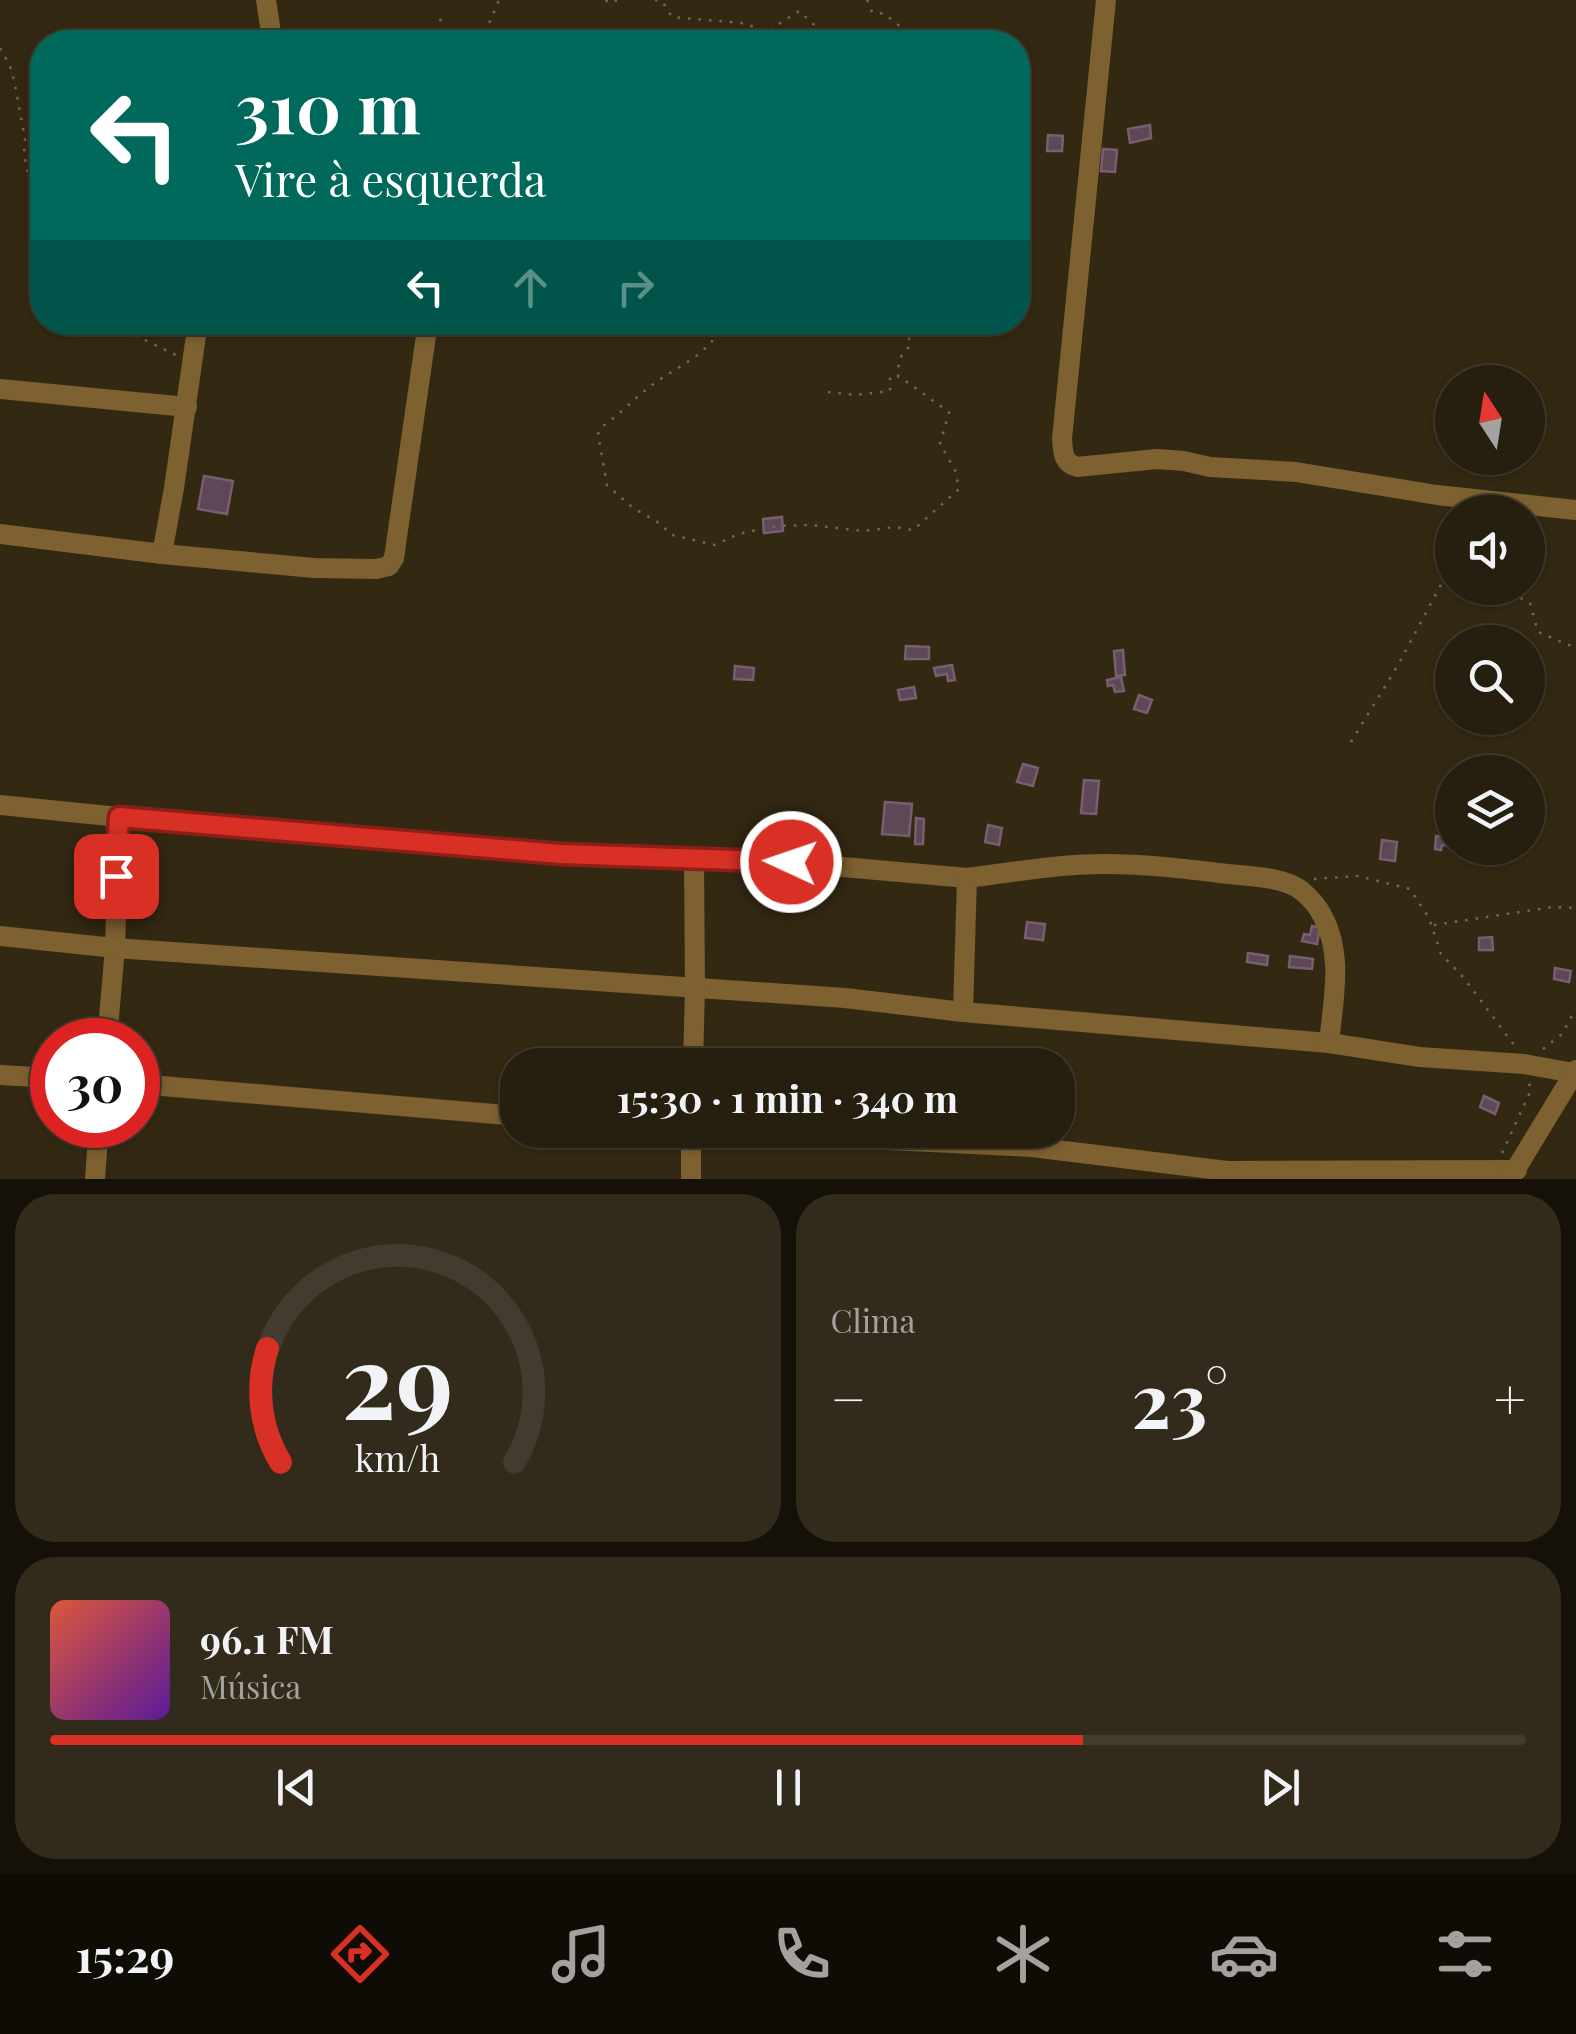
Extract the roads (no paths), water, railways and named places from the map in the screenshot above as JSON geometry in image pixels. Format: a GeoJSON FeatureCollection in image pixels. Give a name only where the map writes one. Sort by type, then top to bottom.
{"type":"FeatureCollection","features":[{"type":"Feature","properties":{"kind":"street"},"geometry":{"type":"LineString","coordinates":[[266,0],[271,30]]}},
{"type":"Feature","properties":{"kind":"street"},"geometry":{"type":"LineString","coordinates":[[1106,0],[1062,439],[1067,462],[1077,467],[1157,459],[1184,461],[1576,510]]}},
{"type":"Feature","properties":{"kind":"street"},"geometry":{"type":"LineString","coordinates":[[162,554],[196,335]]}},
{"type":"Feature","properties":{"kind":"street"},"geometry":{"type":"LineString","coordinates":[[0,534],[314,568],[388,566],[394,558],[426,335]]}},
{"type":"Feature","properties":{"kind":"street"},"geometry":{"type":"LineString","coordinates":[[0,389],[187,407]]}},
{"type":"Feature","properties":{"kind":"street"},"geometry":{"type":"LineString","coordinates":[[0,805],[561,854],[764,860],[967,878],[1062,866],[1164,866],[1281,882],[1301,890],[1321,912],[1332,936],[1336,971],[1329,1043]]}},
{"type":"Feature","properties":{"kind":"street"},"geometry":{"type":"LineString","coordinates":[[109,1018],[119,817]]}},
{"type":"Feature","properties":{"kind":"street"},"geometry":{"type":"LineString","coordinates":[[693,1048],[694,859]]}},
{"type":"Feature","properties":{"kind":"street"},"geometry":{"type":"LineString","coordinates":[[963,1012],[967,878]]}},
{"type":"Feature","properties":{"kind":"street"},"geometry":{"type":"LineString","coordinates":[[0,936],[114,948],[844,998],[1329,1043],[1420,1057],[1524,1064],[1575,1072],[1513,1174],[1487,1170],[1227,1172],[1040,1148]]}},
{"type":"Feature","properties":{"kind":"street"},"geometry":{"type":"LineString","coordinates":[[0,1075],[30,1077]]}},
{"type":"Feature","properties":{"kind":"street"},"geometry":{"type":"LineString","coordinates":[[160,1086],[500,1114]]}},
{"type":"Feature","properties":{"kind":"street"},"geometry":{"type":"LineString","coordinates":[[95,1179],[98,1148]]}},
{"type":"Feature","properties":{"kind":"street"},"geometry":{"type":"LineString","coordinates":[[690,1179],[691,1148]]}}]}
